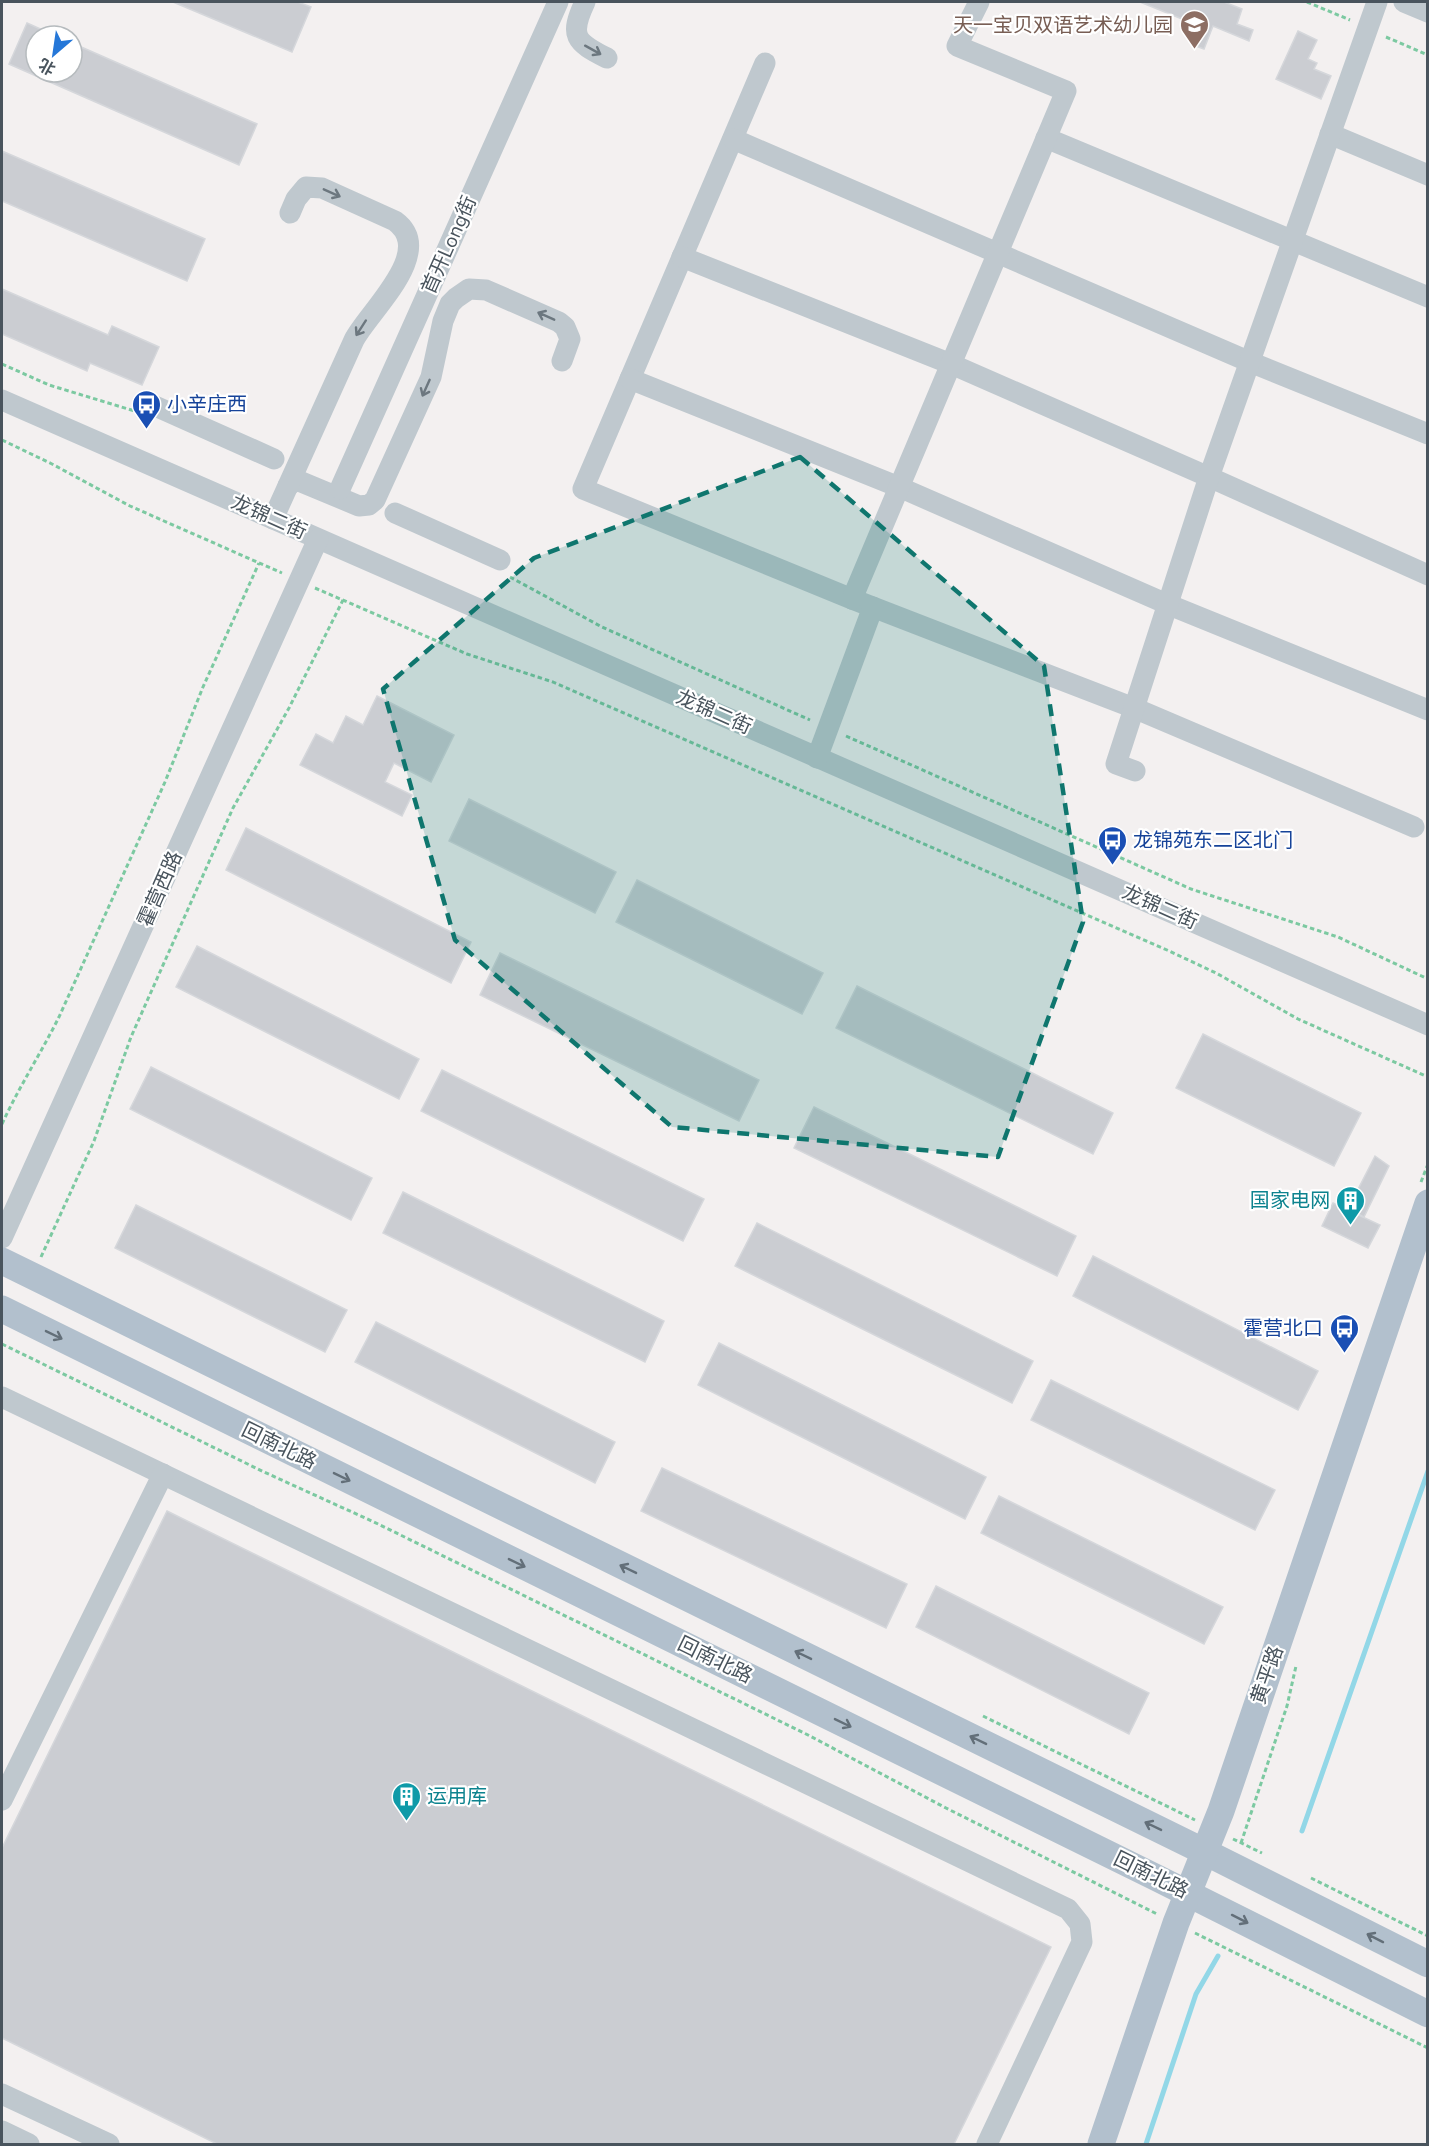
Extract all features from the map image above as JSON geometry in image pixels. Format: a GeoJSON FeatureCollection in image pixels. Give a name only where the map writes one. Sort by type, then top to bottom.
{"type":"FeatureCollection","features":[{"type":"Feature","properties":{"kind":"main road","name":"黄平路"},"geometry":{"type":"LineString","coordinates":[[1101,2145],[1188,1893],[1205,1852],[1428,1203]]}},
{"type":"Feature","properties":{"kind":"main road"},"geometry":{"type":"LineString","coordinates":[[2,1261],[1205,1852],[1428,1964]]}},
{"type":"Feature","properties":{"kind":"main road","name":"回南北路"},"geometry":{"type":"LineString","coordinates":[[2,1309],[1188,1893],[1428,2014]]}},
{"type":"Feature","properties":{"kind":"street","name":"首开Long街"},"geometry":{"type":"LineString","coordinates":[[340,489],[558,2]]}},
{"type":"Feature","properties":{"kind":"street"},"geometry":{"type":"LineString","coordinates":[[585,2],[576,27],[578,38],[585,47],[607,58]]}},
{"type":"Feature","properties":{"kind":"street"},"geometry":{"type":"LineString","coordinates":[[852,599],[1066,91],[957,46],[979,2]]}},
{"type":"Feature","properties":{"kind":"street"},"geometry":{"type":"LineString","coordinates":[[1136,771],[1116,764],[1209,477],[1377,2]]}},
{"type":"Feature","properties":{"kind":"street"},"geometry":{"type":"LineString","coordinates":[[1404,2],[1428,12]]}},
{"type":"Feature","properties":{"kind":"street"},"geometry":{"type":"LineString","coordinates":[[765,63],[583,489],[852,599],[1134,708],[1414,827]]}},
{"type":"Feature","properties":{"kind":"street"},"geometry":{"type":"LineString","coordinates":[[1330,134],[1428,175]]}},
{"type":"Feature","properties":{"kind":"street"},"geometry":{"type":"LineString","coordinates":[[1046,138],[1428,297]]}},
{"type":"Feature","properties":{"kind":"street"},"geometry":{"type":"LineString","coordinates":[[733,139],[1250,362],[1428,434]]}},
{"type":"Feature","properties":{"kind":"street"},"geometry":{"type":"LineString","coordinates":[[273,519],[354,340],[365,322],[391,290],[405,260],[408,244],[407,235],[402,226],[395,221],[322,188],[306,187],[296,198],[290,213]]}},
{"type":"Feature","properties":{"kind":"street"},"geometry":{"type":"LineString","coordinates":[[682,257],[951,364],[1428,575]]}},
{"type":"Feature","properties":{"kind":"street"},"geometry":{"type":"LineString","coordinates":[[288,486],[299,481],[359,506],[369,505],[375,500],[431,377],[446,313],[456,298],[469,289],[486,290],[559,322],[565,327],[570,339],[562,361]]}},
{"type":"Feature","properties":{"kind":"street"},"geometry":{"type":"LineString","coordinates":[[630,379],[899,487],[1167,604],[1428,710]]}},
{"type":"Feature","properties":{"kind":"street","name":"龙锦二街"},"geometry":{"type":"LineString","coordinates":[[2,400],[1428,1025]]}},
{"type":"Feature","properties":{"kind":"street"},"geometry":{"type":"LineString","coordinates":[[151,410],[253,453],[274,459]]}},
{"type":"Feature","properties":{"kind":"street"},"geometry":{"type":"LineString","coordinates":[[308,474],[364,499]]}},
{"type":"Feature","properties":{"kind":"street"},"geometry":{"type":"LineString","coordinates":[[403,519],[502,567]]}},
{"type":"Feature","properties":{"kind":"street","name":"霍营西路"},"geometry":{"type":"LineString","coordinates":[[2,1238],[318,539]]}},
{"type":"Feature","properties":{"kind":"street"},"geometry":{"type":"LineString","coordinates":[[817,758],[873,607]]}},
{"type":"Feature","properties":{"kind":"street"},"geometry":{"type":"LineString","coordinates":[[2,1397],[1068,1909],[1080,1924],[1082,1942],[987,2145]]}},
{"type":"Feature","properties":{"kind":"street"},"geometry":{"type":"LineString","coordinates":[[2,1800],[162,1474]]}},
{"type":"Feature","properties":{"kind":"street"},"geometry":{"type":"LineString","coordinates":[[2,2094],[109,2145]]}},
{"type":"Feature","properties":{"kind":"street"},"geometry":{"type":"LineString","coordinates":[[2,2132],[29,2145]]}},
{"type":"Feature","properties":{"kind":"path"},"geometry":{"type":"LineString","coordinates":[[2,364],[49,385],[151,410]]}},
{"type":"Feature","properties":{"kind":"path"},"geometry":{"type":"LineString","coordinates":[[2,440],[45,460],[130,506],[245,557]]}},
{"type":"Feature","properties":{"kind":"path"},"geometry":{"type":"LineString","coordinates":[[2,1124],[59,1017],[165,782],[203,687],[259,563]]}},
{"type":"Feature","properties":{"kind":"path"},"geometry":{"type":"LineString","coordinates":[[502,567],[602,627],[828,728],[1191,889],[1338,937],[1428,979]]}},
{"type":"Feature","properties":{"kind":"path"},"geometry":{"type":"LineString","coordinates":[[54,1229],[98,1131],[131,1037],[233,808],[289,708],[344,600]]}},
{"type":"Feature","properties":{"kind":"path"},"geometry":{"type":"LineString","coordinates":[[348,602],[466,654],[554,682],[1167,950],[1216,973],[1298,1019],[1428,1077]]}},
{"type":"Feature","properties":{"kind":"path"},"geometry":{"type":"LineString","coordinates":[[2,1344],[264,1472],[385,1527],[797,1730],[1136,1903]]}},
{"type":"Feature","properties":{"kind":"path"},"geometry":{"type":"LineString","coordinates":[[1305,1875],[1428,1936]]}},
{"type":"Feature","properties":{"kind":"path"},"geometry":{"type":"LineString","coordinates":[[1218,1944],[1428,2048]]}},
{"type":"Feature","properties":{"kind":"highlighted area"},"geometry":{"type":"Polygon","coordinates":[[[800,457],[1044,666],[1083,922],[998,1157],[672,1127],[455,940],[383,689],[534,558],[800,457]]]}},
{"type":"Feature","properties":{"kind":"building"},"geometry":{"type":"Polygon","coordinates":[[[173,2],[298,2],[311,7],[292,52],[173,2]]]}},
{"type":"Feature","properties":{"kind":"building"},"geometry":{"type":"Polygon","coordinates":[[[1140,2],[1224,2],[1242,9],[1237,24],[1253,30],[1249,41],[1213,26],[1204,49],[1193,45],[1198,32],[1190,28],[1192,23],[1140,2]]]}},
{"type":"Feature","properties":{"kind":"building"},"geometry":{"type":"Polygon","coordinates":[[[24,30],[24,71],[9,64],[24,30]]]}},
{"type":"Feature","properties":{"kind":"building"},"geometry":{"type":"Polygon","coordinates":[[[1298,31],[1317,40],[1308,59],[1317,63],[1314,69],[1331,76],[1321,99],[1276,79],[1298,31]]]}},
{"type":"Feature","properties":{"kind":"building"},"geometry":{"type":"Polygon","coordinates":[[[84,48],[257,124],[239,165],[55,84],[84,84],[84,48]]]}},
{"type":"Feature","properties":{"kind":"building"},"geometry":{"type":"Polygon","coordinates":[[[2,151],[205,239],[187,281],[2,201],[2,151]]]}},
{"type":"Feature","properties":{"kind":"building"},"geometry":{"type":"Polygon","coordinates":[[[2,289],[108,335],[112,326],[159,347],[142,385],[90,363],[87,371],[2,334],[2,289]]]}},
{"type":"Feature","properties":{"kind":"building"},"geometry":{"type":"Polygon","coordinates":[[[377,696],[454,735],[431,782],[394,763],[385,782],[412,795],[402,816],[300,765],[316,734],[333,743],[346,716],[363,725],[377,696]]]}},
{"type":"Feature","properties":{"kind":"building"},"geometry":{"type":"Polygon","coordinates":[[[469,799],[616,872],[595,913],[449,841],[469,799]]]}},
{"type":"Feature","properties":{"kind":"building"},"geometry":{"type":"Polygon","coordinates":[[[246,828],[471,942],[451,983],[226,870],[246,828]]]}},
{"type":"Feature","properties":{"kind":"building"},"geometry":{"type":"Polygon","coordinates":[[[637,880],[823,973],[802,1014],[616,922],[637,880]]]}},
{"type":"Feature","properties":{"kind":"building"},"geometry":{"type":"Polygon","coordinates":[[[197,946],[419,1059],[399,1099],[176,987],[197,946]]]}},
{"type":"Feature","properties":{"kind":"building"},"geometry":{"type":"Polygon","coordinates":[[[500,953],[759,1080],[739,1121],[480,995],[500,953]]]}},
{"type":"Feature","properties":{"kind":"building"},"geometry":{"type":"Polygon","coordinates":[[[857,986],[1113,1113],[1093,1154],[836,1028],[857,986]]]}},
{"type":"Feature","properties":{"kind":"building"},"geometry":{"type":"Polygon","coordinates":[[[1203,1034],[1361,1113],[1334,1166],[1176,1088],[1203,1034]]]}},
{"type":"Feature","properties":{"kind":"building"},"geometry":{"type":"Polygon","coordinates":[[[151,1067],[372,1178],[351,1220],[130,1109],[151,1067]]]}},
{"type":"Feature","properties":{"kind":"building"},"geometry":{"type":"Polygon","coordinates":[[[442,1070],[704,1199],[683,1241],[421,1111],[442,1070]]]}},
{"type":"Feature","properties":{"kind":"building"},"geometry":{"type":"Polygon","coordinates":[[[814,1107],[1076,1236],[1057,1276],[794,1148],[814,1107]]]}},
{"type":"Feature","properties":{"kind":"building","name":"国家电网"},"geometry":{"type":"Polygon","coordinates":[[[1375,1156],[1389,1166],[1364,1217],[1348,1209],[1375,1156]]]}},
{"type":"Feature","properties":{"kind":"building"},"geometry":{"type":"Polygon","coordinates":[[[403,1192],[664,1321],[645,1362],[383,1233],[403,1192]]]}},
{"type":"Feature","properties":{"kind":"building","name":"国家电网"},"geometry":{"type":"Polygon","coordinates":[[[1333,1203],[1380,1225],[1368,1248],[1322,1226],[1333,1203]]]}},
{"type":"Feature","properties":{"kind":"building"},"geometry":{"type":"Polygon","coordinates":[[[136,1205],[347,1310],[325,1352],[115,1248],[136,1205]]]}},
{"type":"Feature","properties":{"kind":"building"},"geometry":{"type":"Polygon","coordinates":[[[757,1223],[1033,1361],[1012,1403],[735,1266],[757,1223]]]}},
{"type":"Feature","properties":{"kind":"building"},"geometry":{"type":"Polygon","coordinates":[[[1093,1256],[1318,1371],[1298,1410],[1073,1296],[1093,1256]]]}},
{"type":"Feature","properties":{"kind":"building"},"geometry":{"type":"Polygon","coordinates":[[[376,1322],[615,1442],[595,1483],[355,1362],[376,1322]]]}},
{"type":"Feature","properties":{"kind":"building"},"geometry":{"type":"Polygon","coordinates":[[[719,1343],[986,1477],[965,1519],[698,1385],[719,1343]]]}},
{"type":"Feature","properties":{"kind":"building"},"geometry":{"type":"Polygon","coordinates":[[[1051,1380],[1275,1490],[1255,1530],[1031,1420],[1051,1380]]]}},
{"type":"Feature","properties":{"kind":"building"},"geometry":{"type":"Polygon","coordinates":[[[662,1468],[907,1584],[886,1628],[641,1511],[662,1468]]]}},
{"type":"Feature","properties":{"kind":"building"},"geometry":{"type":"Polygon","coordinates":[[[999,1496],[1223,1607],[1204,1644],[981,1533],[999,1496]]]}},
{"type":"Feature","properties":{"kind":"building","name":"运用库"},"geometry":{"type":"Polygon","coordinates":[[[167,1511],[1051,1947],[954,2144],[217,2144],[2,2038],[2,1848],[167,1511]]]}},
{"type":"Feature","properties":{"kind":"building"},"geometry":{"type":"Polygon","coordinates":[[[936,1586],[1149,1693],[1129,1734],[916,1627],[936,1586]]]}},
{"type":"Feature","properties":{"kind":"waterway"},"geometry":{"type":"LineString","coordinates":[[1302,1831],[1428,1471]]}},
{"type":"Feature","properties":{"kind":"waterway"},"geometry":{"type":"LineString","coordinates":[[1146,2144],[1196,1994],[1218,1956]]}},
{"type":"Feature","properties":{"kind":"place","name":"天一宝贝双语艺术幼儿园"},"geometry":{"type":"Point","coordinates":[1194,50]}},
{"type":"Feature","properties":{"kind":"place","name":"小辛庄西"},"geometry":{"type":"Point","coordinates":[146,430]}},
{"type":"Feature","properties":{"kind":"place","name":"龙锦苑东二区北门"},"geometry":{"type":"Point","coordinates":[1112,866]}},
{"type":"Feature","properties":{"kind":"place","name":"国家电网"},"geometry":{"type":"Point","coordinates":[1351,1226]}},
{"type":"Feature","properties":{"kind":"place","name":"霍营北口"},"geometry":{"type":"Point","coordinates":[1344,1354]}},
{"type":"Feature","properties":{"kind":"place","name":"运用库"},"geometry":{"type":"Point","coordinates":[406,1822]}}]}
